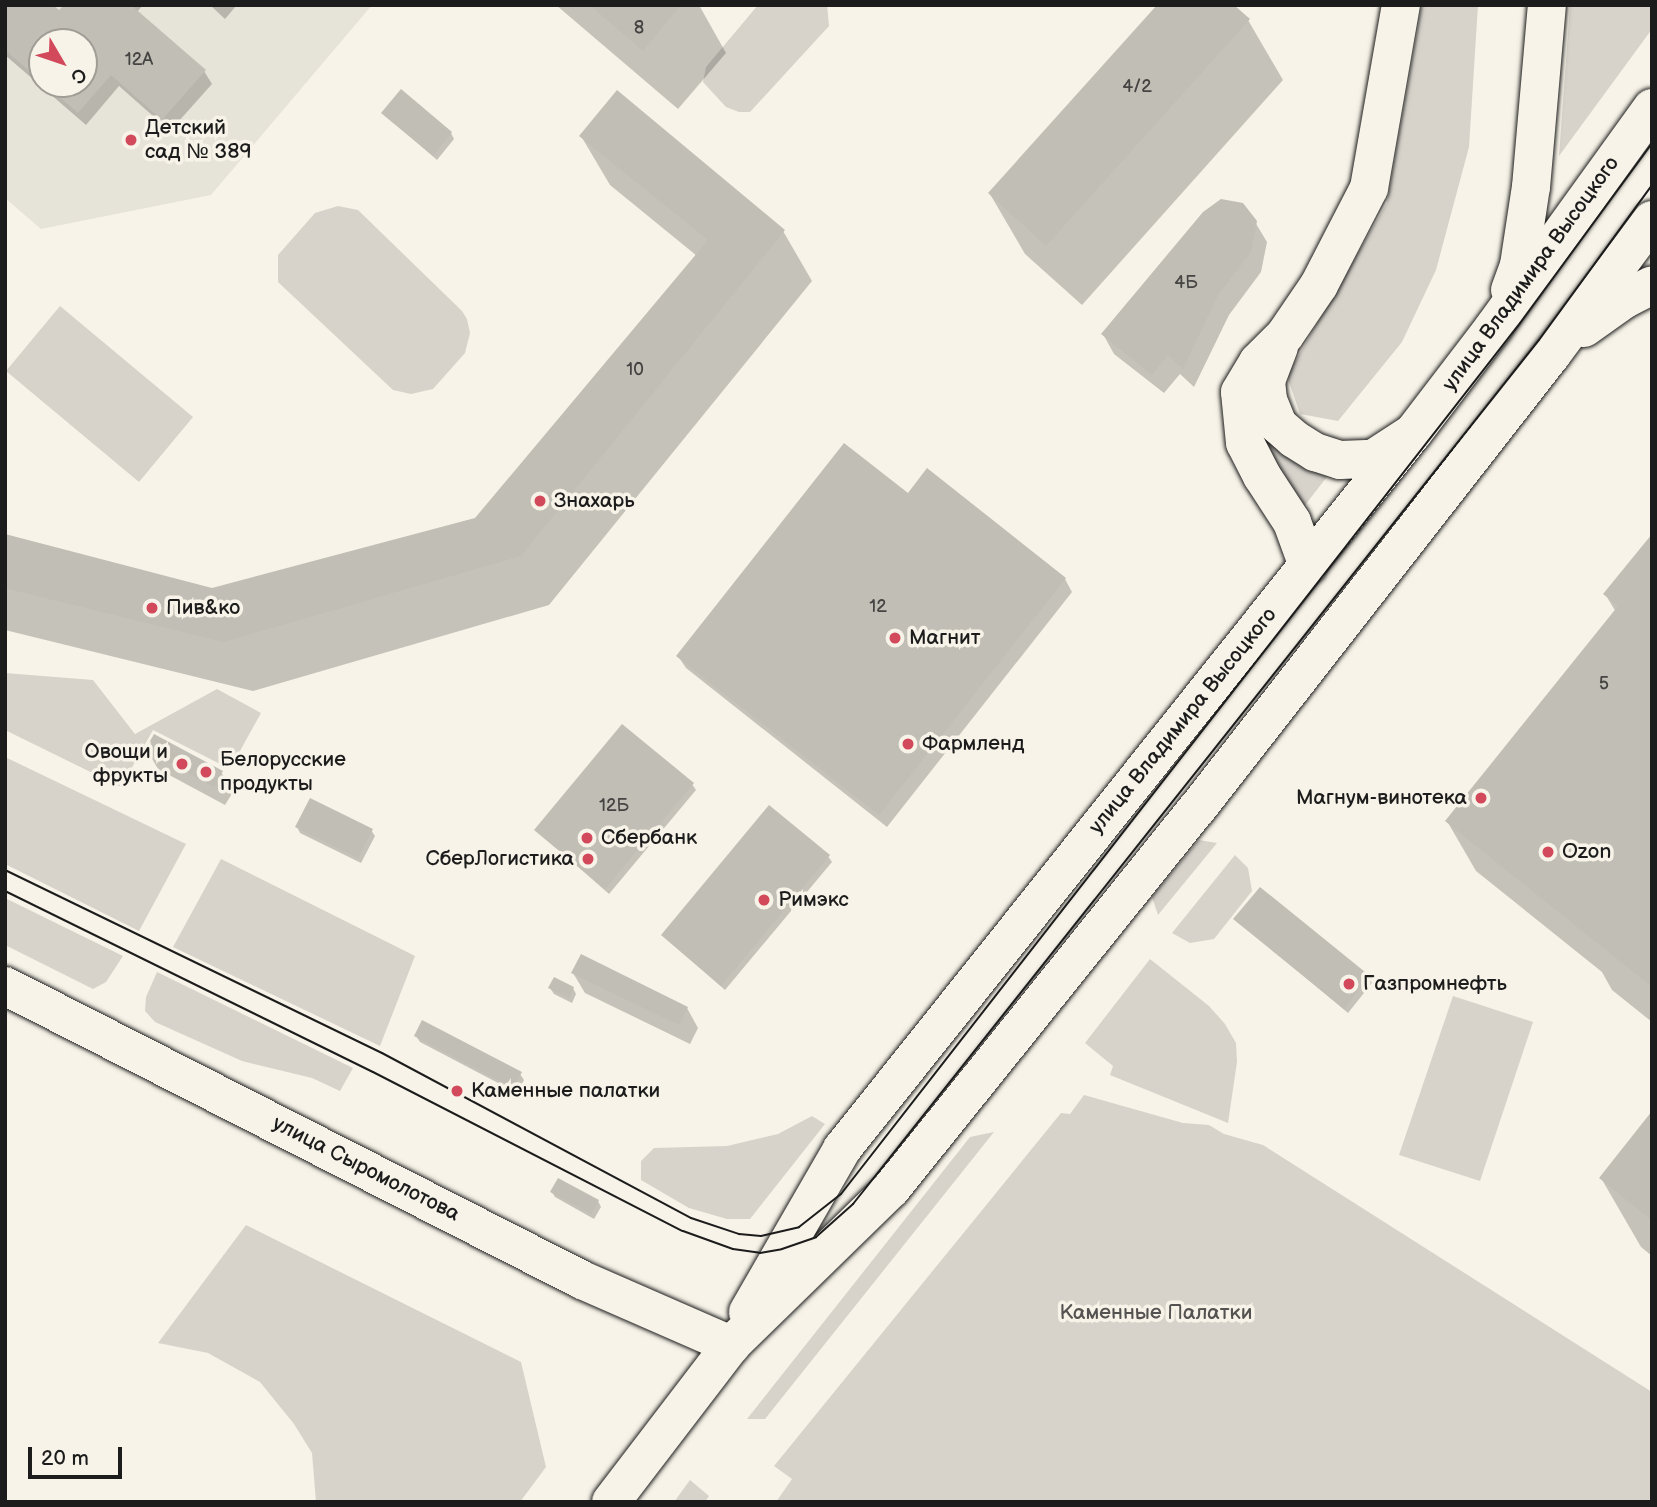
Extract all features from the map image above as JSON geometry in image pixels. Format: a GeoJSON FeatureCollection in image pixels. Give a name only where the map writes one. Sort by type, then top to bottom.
{"type":"FeatureCollection","features":[{"type":"Feature","properties":{"kind":"main road"},"geometry":{"type":"LineString","coordinates":[[1308,566],[1292,522],[1262,476],[1245,443],[1240,392],[1258,362],[1284,335],[1320,285],[1369,188],[1401,5]]}},
{"type":"Feature","properties":{"kind":"main road"},"geometry":{"type":"LineString","coordinates":[[1494,327],[1519,265],[1531,187],[1547,5]]}},
{"type":"Feature","properties":{"kind":"main road","name":"улица Владимира Высоцкого"},"geometry":{"type":"LineString","coordinates":[[611,1502],[731,1345],[842,1149],[1413,433],[1494,327],[1652,108]]}},
{"type":"Feature","properties":{"kind":"main road","name":"улица Владимира Высоцкого"},"geometry":{"type":"LineString","coordinates":[[731,1345],[891,1189],[1197,809],[1552,354],[1652,220]]}},
{"type":"Feature","properties":{"kind":"main road"},"geometry":{"type":"LineString","coordinates":[[1552,354],[1625,299],[1652,285]]}},
{"type":"Feature","properties":{"kind":"main road"},"geometry":{"type":"LineString","coordinates":[[1284,335],[1266,381],[1272,415],[1294,439],[1315,453],[1340,460],[1373,459],[1413,433]]}},
{"type":"Feature","properties":{"kind":"main road","name":"улица Сыромолотова"},"geometry":{"type":"LineString","coordinates":[[5,986],[582,1280],[731,1345]]}},
{"type":"Feature","properties":{"kind":"shaded area","name":"Детский сад № 389"},"geometry":{"type":"Polygon","coordinates":[[[5,5],[372,5],[211,195],[41,229],[5,198],[5,5]]]}},
{"type":"Feature","properties":{"kind":"green space"},"geometry":{"type":"Polygon","coordinates":[[[758,5],[827,5],[829,26],[750,112],[739,112],[726,107],[703,82],[706,67],[758,5]]]}},
{"type":"Feature","properties":{"kind":"green space"},"geometry":{"type":"Polygon","coordinates":[[[1422,5],[1478,5],[1469,147],[1436,270],[1402,342],[1338,421],[1300,414],[1287,376],[1387,203],[1422,5]]]}},
{"type":"Feature","properties":{"kind":"green space"},"geometry":{"type":"Polygon","coordinates":[[[1570,5],[1652,5],[1652,29],[1559,156],[1570,5]]]}},
{"type":"Feature","properties":{"kind":"green space"},"geometry":{"type":"Polygon","coordinates":[[[338,206],[358,210],[462,311],[467,319],[470,333],[465,353],[433,389],[411,394],[393,390],[278,282],[278,255],[315,213],[338,206]]]}},
{"type":"Feature","properties":{"kind":"green space"},"geometry":{"type":"Polygon","coordinates":[[[60,306],[193,417],[139,482],[6,371],[60,306]]]}},
{"type":"Feature","properties":{"kind":"green space"},"geometry":{"type":"Polygon","coordinates":[[[1258,362],[1268,400],[1340,460],[1292,522],[1262,476],[1258,362]]]}},
{"type":"Feature","properties":{"kind":"green space"},"geometry":{"type":"Polygon","coordinates":[[[5,673],[93,680],[135,734],[217,689],[261,713],[230,769],[153,730],[121,787],[5,730],[5,673]]]}},
{"type":"Feature","properties":{"kind":"green space"},"geometry":{"type":"Polygon","coordinates":[[[5,757],[186,844],[139,931],[5,864],[5,757]]]}},
{"type":"Feature","properties":{"kind":"green space"},"geometry":{"type":"Polygon","coordinates":[[[1199,840],[1217,843],[1158,915],[1152,897],[1199,840]]]}},
{"type":"Feature","properties":{"kind":"green space"},"geometry":{"type":"Polygon","coordinates":[[[1235,855],[1248,868],[1252,891],[1214,939],[1190,943],[1172,933],[1235,855]]]}},
{"type":"Feature","properties":{"kind":"green space"},"geometry":{"type":"Polygon","coordinates":[[[221,859],[415,956],[380,1046],[173,947],[221,859]]]}},
{"type":"Feature","properties":{"kind":"green space"},"geometry":{"type":"Polygon","coordinates":[[[5,898],[123,956],[106,982],[93,989],[5,945],[5,898]]]}},
{"type":"Feature","properties":{"kind":"green space"},"geometry":{"type":"Polygon","coordinates":[[[1150,959],[1209,1006],[1225,1024],[1236,1043],[1237,1062],[1228,1123],[1110,1075],[1113,1066],[1085,1043],[1150,959]]]}},
{"type":"Feature","properties":{"kind":"green space"},"geometry":{"type":"Polygon","coordinates":[[[157,972],[353,1068],[340,1091],[312,1078],[242,1061],[155,1022],[145,1011],[146,997],[157,972]]]}},
{"type":"Feature","properties":{"kind":"green space"},"geometry":{"type":"Polygon","coordinates":[[[1453,996],[1533,1022],[1480,1181],[1399,1155],[1453,996]]]}},
{"type":"Feature","properties":{"kind":"green space","name":"Каменные Палатки"},"geometry":{"type":"Polygon","coordinates":[[[1084,1095],[1183,1123],[1209,1125],[1224,1134],[1263,1145],[1652,1392],[1652,1502],[776,1502],[792,1479],[774,1466],[1061,1113],[1070,1114],[1084,1095]]]}},
{"type":"Feature","properties":{"kind":"green space"},"geometry":{"type":"Polygon","coordinates":[[[812,1116],[825,1124],[750,1219],[727,1219],[689,1208],[641,1180],[641,1161],[654,1148],[727,1146],[778,1134],[812,1116]]]}},
{"type":"Feature","properties":{"kind":"green space"},"geometry":{"type":"Polygon","coordinates":[[[994,1132],[765,1419],[747,1419],[970,1137],[994,1132]]]}},
{"type":"Feature","properties":{"kind":"green space"},"geometry":{"type":"Polygon","coordinates":[[[246,1225],[521,1362],[546,1467],[520,1502],[316,1502],[312,1453],[294,1424],[260,1382],[208,1353],[158,1343],[246,1225]]]}},
{"type":"Feature","properties":{"kind":"green space"},"geometry":{"type":"Polygon","coordinates":[[[690,1480],[709,1496],[705,1502],[674,1502],[690,1480]]]}},
{"type":"Feature","properties":{"kind":"building"},"geometry":{"type":"Polygon","coordinates":[[[5,5],[53,5],[59,10],[64,5],[131,5],[206,70],[162,120],[111,75],[98,90],[98,28],[28,28],[28,70],[5,50],[5,5]]]}},
{"type":"Feature","properties":{"kind":"building"},"geometry":{"type":"Polygon","coordinates":[[[590,5],[681,5],[643,51],[590,5]]]}},
{"type":"Feature","properties":{"kind":"building"},"geometry":{"type":"Polygon","coordinates":[[[1157,5],[1234,5],[1250,19],[1046,246],[988,193],[1157,5]]]}},
{"type":"Feature","properties":{"kind":"building"},"geometry":{"type":"Polygon","coordinates":[[[401,89],[452,132],[433,156],[381,113],[401,89]]]}},
{"type":"Feature","properties":{"kind":"building"},"geometry":{"type":"Polygon","coordinates":[[[617,90],[785,230],[521,556],[223,642],[5,588],[5,534],[212,588],[475,518],[708,240],[579,136],[617,90]]]}},
{"type":"Feature","properties":{"kind":"building"},"geometry":{"type":"Polygon","coordinates":[[[60,98],[91,98],[78,113],[60,98]]]}},
{"type":"Feature","properties":{"kind":"building"},"geometry":{"type":"Polygon","coordinates":[[[1221,199],[1243,203],[1257,221],[1251,252],[1218,295],[1183,369],[1168,355],[1152,375],[1101,334],[1203,212],[1221,199]]]}},
{"type":"Feature","properties":{"kind":"building"},"geometry":{"type":"Polygon","coordinates":[[[844,443],[908,493],[927,468],[1066,578],[879,815],[676,656],[844,443]]]}},
{"type":"Feature","properties":{"kind":"building"},"geometry":{"type":"Polygon","coordinates":[[[1652,534],[1652,987],[1445,821],[1618,606],[1603,594],[1652,534]]]}},
{"type":"Feature","properties":{"kind":"building"},"geometry":{"type":"Polygon","coordinates":[[[622,724],[694,783],[605,889],[534,830],[622,724]]]}},
{"type":"Feature","properties":{"kind":"building"},"geometry":{"type":"Polygon","coordinates":[[[154,734],[223,771],[214,787],[145,750],[154,734]]]}},
{"type":"Feature","properties":{"kind":"building"},"geometry":{"type":"Polygon","coordinates":[[[310,798],[373,829],[358,858],[295,827],[310,798]]]}},
{"type":"Feature","properties":{"kind":"building"},"geometry":{"type":"Polygon","coordinates":[[[769,805],[830,855],[721,986],[661,935],[769,805]]]}},
{"type":"Feature","properties":{"kind":"building"},"geometry":{"type":"Polygon","coordinates":[[[1260,887],[1370,976],[1344,1009],[1233,919],[1260,887]]]}},
{"type":"Feature","properties":{"kind":"building"},"geometry":{"type":"Polygon","coordinates":[[[581,954],[688,1007],[679,1025],[571,973],[581,954]]]}},
{"type":"Feature","properties":{"kind":"building"},"geometry":{"type":"Polygon","coordinates":[[[554,977],[574,987],[569,998],[548,988],[554,977]]]}},
{"type":"Feature","properties":{"kind":"building"},"geometry":{"type":"Polygon","coordinates":[[[422,1020],[522,1072],[513,1088],[414,1036],[422,1020]]]}},
{"type":"Feature","properties":{"kind":"building"},"geometry":{"type":"Polygon","coordinates":[[[1652,1111],[1652,1220],[1599,1178],[1652,1111]]]}},
{"type":"Feature","properties":{"kind":"building"},"geometry":{"type":"Polygon","coordinates":[[[558,1178],[599,1200],[591,1214],[550,1192],[558,1178]]]}},
{"type":"Feature","properties":{"kind":"tram line"},"geometry":{"type":"LineString","coordinates":[[5,870],[382,1053],[691,1218],[739,1234],[761,1236],[799,1227],[841,1194],[1520,323],[1652,143]]}},
{"type":"Feature","properties":{"kind":"tram line"},"geometry":{"type":"LineString","coordinates":[[5,891],[373,1072],[683,1231],[733,1249],[760,1253],[782,1249],[816,1237],[853,1204],[1539,340],[1652,185]]}},
{"type":"Feature","properties":{"kind":"place","name":"Детский сад № 389"},"geometry":{"type":"Point","coordinates":[131,140]}},
{"type":"Feature","properties":{"kind":"place","name":"Знахарь"},"geometry":{"type":"Point","coordinates":[540,501]}},
{"type":"Feature","properties":{"kind":"place","name":"Пив&ко"},"geometry":{"type":"Point","coordinates":[152,608]}},
{"type":"Feature","properties":{"kind":"place","name":"Магнит"},"geometry":{"type":"Point","coordinates":[895,638]}},
{"type":"Feature","properties":{"kind":"place","name":"Фармленд"},"geometry":{"type":"Point","coordinates":[908,744]}},
{"type":"Feature","properties":{"kind":"place","name":"Овощи и фрукты"},"geometry":{"type":"Point","coordinates":[182,764]}},
{"type":"Feature","properties":{"kind":"place","name":"Белорусские продукты"},"geometry":{"type":"Point","coordinates":[206,772]}},
{"type":"Feature","properties":{"kind":"place","name":"Магнум-винотека"},"geometry":{"type":"Point","coordinates":[1481,798]}},
{"type":"Feature","properties":{"kind":"place","name":"Сбербанк"},"geometry":{"type":"Point","coordinates":[587,838]}},
{"type":"Feature","properties":{"kind":"place","name":"Ozon"},"geometry":{"type":"Point","coordinates":[1548,852]}},
{"type":"Feature","properties":{"kind":"place","name":"СберЛогистика"},"geometry":{"type":"Point","coordinates":[588,859]}},
{"type":"Feature","properties":{"kind":"place","name":"Римэкс"},"geometry":{"type":"Point","coordinates":[764,900]}},
{"type":"Feature","properties":{"kind":"place","name":"Газпромнефть"},"geometry":{"type":"Point","coordinates":[1349,984]}},
{"type":"Feature","properties":{"kind":"place","name":"Каменные палатки"},"geometry":{"type":"Point","coordinates":[457,1091]}}]}
